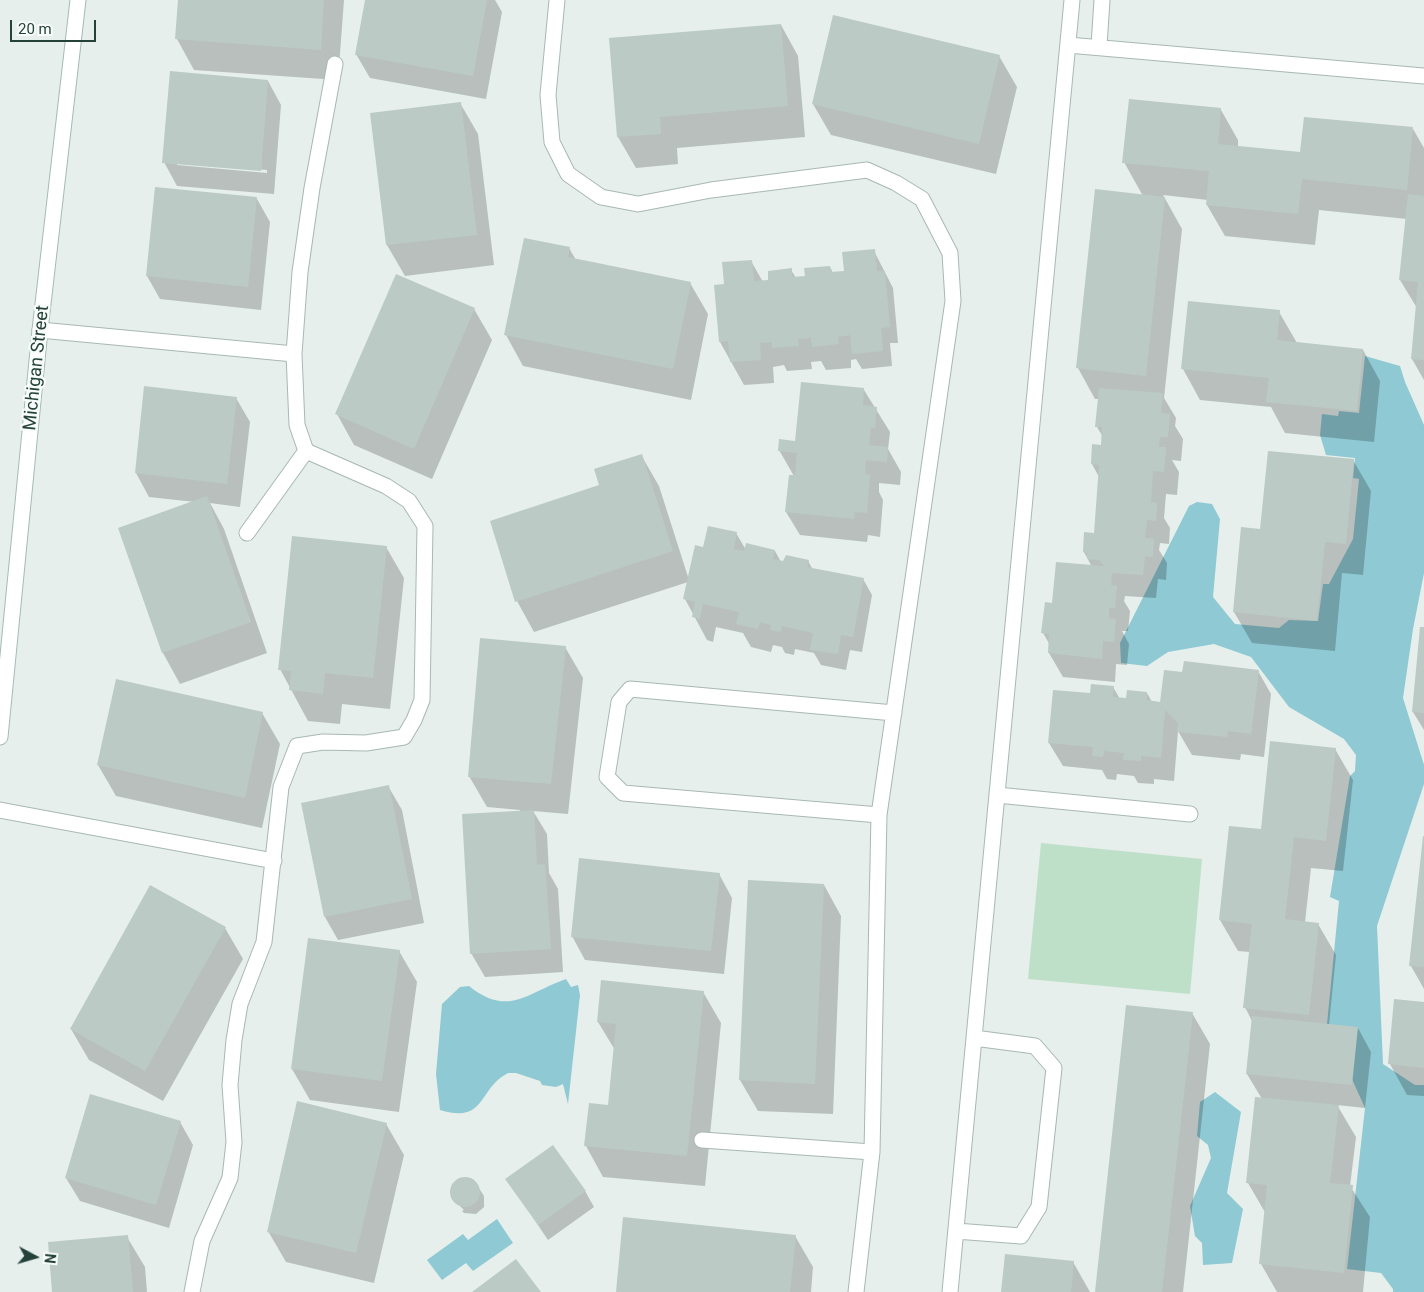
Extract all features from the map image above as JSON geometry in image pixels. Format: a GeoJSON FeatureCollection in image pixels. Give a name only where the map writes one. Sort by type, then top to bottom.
{"type":"FeatureCollection","features":[{"type":"Feature","properties":{"kind":"street","name":"Michigan Street"},"geometry":{"type":"LineString","coordinates":[[0,737],[40,330],[78,0]]}},
{"type":"Feature","properties":{"kind":"street"},"geometry":{"type":"LineString","coordinates":[[557,0],[548,95],[552,142],[568,174],[602,197],[638,204],[711,190],[867,170],[896,183],[922,199],[950,254],[953,301],[880,815],[872,1152],[856,1292]]}},
{"type":"Feature","properties":{"kind":"street"},"geometry":{"type":"LineString","coordinates":[[950,1292],[1072,0]]}},
{"type":"Feature","properties":{"kind":"street"},"geometry":{"type":"LineString","coordinates":[[1099,46],[1102,0]]}},
{"type":"Feature","properties":{"kind":"street"},"geometry":{"type":"LineString","coordinates":[[1068,44],[1424,76]]}},
{"type":"Feature","properties":{"kind":"street"},"geometry":{"type":"LineString","coordinates":[[192,1292],[202,1242],[230,1178],[234,1142],[230,1084],[234,1040],[240,1004],[264,942],[281,787],[296,746],[323,742],[366,743],[404,738],[422,700],[425,526],[409,501],[386,486],[306,451],[297,425],[294,354],[300,272],[312,188],[335,64]]}},
{"type":"Feature","properties":{"kind":"street"},"geometry":{"type":"LineString","coordinates":[[40,330],[294,354]]}},
{"type":"Feature","properties":{"kind":"street"},"geometry":{"type":"LineString","coordinates":[[247,533],[306,451]]}},
{"type":"Feature","properties":{"kind":"street"},"geometry":{"type":"LineString","coordinates":[[880,815],[623,793],[607,777],[611,742],[619,702],[630,689],[894,713]]}},
{"type":"Feature","properties":{"kind":"street"},"geometry":{"type":"LineString","coordinates":[[997,795],[1190,814]]}},
{"type":"Feature","properties":{"kind":"street"},"geometry":{"type":"LineString","coordinates":[[0,810],[274,861]]}},
{"type":"Feature","properties":{"kind":"street"},"geometry":{"type":"LineString","coordinates":[[956,1231],[1021,1236],[1039,1207],[1054,1068],[1035,1046],[974,1038]]}},
{"type":"Feature","properties":{"kind":"street"},"geometry":{"type":"LineString","coordinates":[[702,1140],[872,1152]]}},
{"type":"Feature","properties":{"kind":"green space"},"geometry":{"type":"Polygon","coordinates":[[[1041,843],[1202,859],[1190,994],[1028,979],[1041,843]]]}},
{"type":"Feature","properties":{"kind":"water"},"geometry":{"type":"Polygon","coordinates":[[[1365,356],[1400,366],[1424,425],[1424,573],[1413,629],[1403,698],[1424,765],[1424,784],[1377,926],[1383,1064],[1415,1085],[1424,1085],[1424,1292],[1393,1292],[1393,1289],[1381,1273],[1347,1269],[1365,1108],[1327,1024],[1339,901],[1330,897],[1350,776],[1355,771],[1356,755],[1344,739],[1289,707],[1251,657],[1214,644],[1168,652],[1147,666],[1121,663],[1120,643],[1189,506],[1197,502],[1212,504],[1220,519],[1213,597],[1235,624],[1279,628],[1289,620],[1318,621],[1323,584],[1329,584],[1353,539],[1359,479],[1353,478],[1355,458],[1326,455],[1320,435],[1322,414],[1338,416],[1339,411],[1359,413],[1365,356]]]}},
{"type":"Feature","properties":{"kind":"water"},"geometry":{"type":"Polygon","coordinates":[[[566,979],[571,987],[578,985],[580,995],[568,1104],[563,1084],[556,1087],[542,1085],[540,1081],[516,1073],[508,1073],[498,1080],[474,1109],[455,1113],[440,1110],[436,1074],[442,1004],[460,987],[469,986],[483,995],[496,1000],[507,1001],[529,995],[566,979]]]}},
{"type":"Feature","properties":{"kind":"water"},"geometry":{"type":"Polygon","coordinates":[[[1215,1092],[1241,1112],[1227,1193],[1243,1209],[1232,1263],[1203,1265],[1202,1243],[1195,1236],[1190,1206],[1211,1158],[1208,1145],[1197,1136],[1200,1102],[1215,1092]]]}},
{"type":"Feature","properties":{"kind":"water"},"geometry":{"type":"Polygon","coordinates":[[[497,1219],[513,1243],[473,1271],[466,1263],[442,1280],[427,1260],[463,1234],[468,1240],[497,1219]]]}},
{"type":"Feature","properties":{"kind":"building"},"geometry":{"type":"Polygon","coordinates":[[[178,0],[324,0],[321,50],[175,39],[178,0]]]}},
{"type":"Feature","properties":{"kind":"building"},"geometry":{"type":"Polygon","coordinates":[[[365,0],[487,0],[473,76],[355,55],[365,0]]]}},
{"type":"Feature","properties":{"kind":"building"},"geometry":{"type":"Polygon","coordinates":[[[833,15],[1000,55],[979,144],[812,104],[833,15]]]}},
{"type":"Feature","properties":{"kind":"building"},"geometry":{"type":"Polygon","coordinates":[[[781,24],[788,106],[660,117],[661,134],[617,137],[609,38],[781,24]]]}},
{"type":"Feature","properties":{"kind":"building"},"geometry":{"type":"Polygon","coordinates":[[[170,71],[268,80],[261,171],[162,163],[170,71]]]}},
{"type":"Feature","properties":{"kind":"building"},"geometry":{"type":"Polygon","coordinates":[[[1129,99],[1221,108],[1218,144],[1300,152],[1304,117],[1413,127],[1407,190],[1302,179],[1298,214],[1206,205],[1209,171],[1122,163],[1129,99]]]}},
{"type":"Feature","properties":{"kind":"building"},"geometry":{"type":"Polygon","coordinates":[[[461,102],[477,235],[386,245],[370,113],[461,102]]]}},
{"type":"Feature","properties":{"kind":"building"},"geometry":{"type":"Polygon","coordinates":[[[155,187],[257,197],[248,287],[146,276],[155,187]]]}},
{"type":"Feature","properties":{"kind":"building"},"geometry":{"type":"Polygon","coordinates":[[[1095,189],[1165,197],[1146,376],[1076,368],[1095,189]]]}},
{"type":"Feature","properties":{"kind":"building"},"geometry":{"type":"Polygon","coordinates":[[[1408,194],[1424,196],[1424,360],[1411,359],[1418,282],[1399,280],[1408,194]]]}},
{"type":"Feature","properties":{"kind":"building"},"geometry":{"type":"Polygon","coordinates":[[[524,238],[570,247],[568,257],[691,282],[673,369],[504,335],[524,238]]]}},
{"type":"Feature","properties":{"kind":"building"},"geometry":{"type":"Polygon","coordinates":[[[875,249],[877,271],[885,271],[890,327],[881,328],[883,351],[852,354],[850,335],[838,337],[839,344],[812,347],[811,338],[798,339],[799,346],[772,348],[772,342],[760,343],[761,360],[730,362],[728,341],[719,342],[714,285],[724,284],[722,262],[752,260],[754,281],[768,280],[768,271],[792,268],[792,277],[805,276],[804,268],[830,266],[831,272],[844,271],[842,252],[875,249]]]}},
{"type":"Feature","properties":{"kind":"building"},"geometry":{"type":"Polygon","coordinates":[[[396,274],[475,308],[414,449],[335,414],[396,274]]]}},
{"type":"Feature","properties":{"kind":"building"},"geometry":{"type":"Polygon","coordinates":[[[1188,301],[1280,310],[1277,340],[1363,349],[1357,411],[1266,402],[1269,378],[1181,369],[1188,301]]]}},
{"type":"Feature","properties":{"kind":"building"},"geometry":{"type":"Polygon","coordinates":[[[801,382],[864,388],[863,405],[877,407],[875,428],[871,428],[869,445],[888,447],[887,462],[866,460],[865,474],[870,475],[867,513],[855,512],[854,519],[785,512],[789,475],[795,475],[797,453],[778,451],[779,439],[795,441],[801,382]]]}},
{"type":"Feature","properties":{"kind":"building"},"geometry":{"type":"Polygon","coordinates":[[[144,386],[237,397],[227,484],[135,473],[144,386]]]}},
{"type":"Feature","properties":{"kind":"building"},"geometry":{"type":"Polygon","coordinates":[[[1099,388],[1163,393],[1161,413],[1170,414],[1168,437],[1160,437],[1159,447],[1166,447],[1164,472],[1153,471],[1151,502],[1157,503],[1156,521],[1147,520],[1145,538],[1154,539],[1153,557],[1145,556],[1143,575],[1112,573],[1111,585],[1117,586],[1115,608],[1109,608],[1109,618],[1116,619],[1114,642],[1103,641],[1102,659],[1048,653],[1049,634],[1041,633],[1045,602],[1052,603],[1056,562],[1104,566],[1099,560],[1087,559],[1087,553],[1083,552],[1084,532],[1094,533],[1099,465],[1091,464],[1092,444],[1101,445],[1102,427],[1095,427],[1099,388]]]}},
{"type":"Feature","properties":{"kind":"building"},"geometry":{"type":"Polygon","coordinates":[[[1268,451],[1354,459],[1346,544],[1325,542],[1317,621],[1233,612],[1241,527],[1260,529],[1268,451]]]}},
{"type":"Feature","properties":{"kind":"building"},"geometry":{"type":"Polygon","coordinates":[[[642,454],[673,551],[515,602],[490,521],[599,485],[594,469],[642,454]]]}},
{"type":"Feature","properties":{"kind":"building"},"geometry":{"type":"Polygon","coordinates":[[[207,496],[251,622],[162,653],[118,528],[207,496]]]}},
{"type":"Feature","properties":{"kind":"building"},"geometry":{"type":"Polygon","coordinates":[[[708,526],[737,532],[734,549],[744,551],[746,543],[775,550],[773,559],[783,561],[786,555],[809,560],[807,567],[864,578],[853,637],[841,635],[838,654],[810,650],[813,633],[782,626],[781,632],[770,630],[771,625],[760,622],[758,629],[736,624],[739,612],[703,604],[700,619],[692,617],[695,602],[683,599],[695,545],[703,547],[708,526]]]}},
{"type":"Feature","properties":{"kind":"building"},"geometry":{"type":"Polygon","coordinates":[[[292,536],[387,546],[373,678],[325,673],[323,694],[289,690],[291,671],[278,670],[292,536]]]}},
{"type":"Feature","properties":{"kind":"building"},"geometry":{"type":"Polygon","coordinates":[[[1420,627],[1424,627],[1424,713],[1412,712],[1420,627]]]}},
{"type":"Feature","properties":{"kind":"building"},"geometry":{"type":"Polygon","coordinates":[[[480,638],[566,646],[551,784],[468,777],[480,638]]]}},
{"type":"Feature","properties":{"kind":"building"},"geometry":{"type":"Polygon","coordinates":[[[1184,661],[1259,670],[1251,734],[1228,731],[1227,737],[1177,732],[1178,723],[1165,710],[1161,758],[1141,756],[1141,761],[1123,760],[1124,753],[1104,751],[1103,757],[1092,756],[1093,747],[1048,743],[1053,690],[1090,693],[1091,684],[1114,686],[1113,697],[1126,698],[1127,690],[1147,692],[1147,700],[1160,702],[1164,670],[1182,672],[1184,661]]]}},
{"type":"Feature","properties":{"kind":"building"},"geometry":{"type":"Polygon","coordinates":[[[116,679],[263,712],[245,798],[97,765],[116,679]]]}},
{"type":"Feature","properties":{"kind":"building"},"geometry":{"type":"Polygon","coordinates":[[[1270,741],[1336,748],[1326,841],[1294,837],[1285,919],[1319,923],[1309,1015],[1243,1008],[1252,924],[1219,920],[1229,826],[1261,829],[1270,741]]]}},
{"type":"Feature","properties":{"kind":"building"},"geometry":{"type":"Polygon","coordinates":[[[389,785],[412,899],[324,917],[301,803],[389,785]]]}},
{"type":"Feature","properties":{"kind":"building"},"geometry":{"type":"Polygon","coordinates":[[[534,810],[537,865],[545,864],[551,949],[470,954],[462,814],[534,810]]]}},
{"type":"Feature","properties":{"kind":"building"},"geometry":{"type":"Polygon","coordinates":[[[1424,836],[1424,967],[1409,966],[1424,836]]]}},
{"type":"Feature","properties":{"kind":"building"},"geometry":{"type":"Polygon","coordinates":[[[579,858],[720,873],[711,951],[571,937],[579,858]]]}},
{"type":"Feature","properties":{"kind":"building"},"geometry":{"type":"Polygon","coordinates":[[[748,880],[824,884],[815,1084],[739,1080],[748,880]]]}},
{"type":"Feature","properties":{"kind":"building"},"geometry":{"type":"Polygon","coordinates":[[[150,885],[226,927],[145,1071],[70,1029],[150,885]]]}},
{"type":"Feature","properties":{"kind":"building"},"geometry":{"type":"Polygon","coordinates":[[[308,938],[400,950],[382,1081],[291,1069],[308,938]]]}},
{"type":"Feature","properties":{"kind":"building"},"geometry":{"type":"Polygon","coordinates":[[[601,980],[704,991],[687,1156],[584,1146],[589,1103],[608,1105],[616,1024],[597,1022],[601,980]]]}},
{"type":"Feature","properties":{"kind":"building"},"geometry":{"type":"Polygon","coordinates":[[[1394,999],[1424,1002],[1424,1068],[1388,1064],[1394,999]]]}},
{"type":"Feature","properties":{"kind":"building"},"geometry":{"type":"Polygon","coordinates":[[[1126,1005],[1193,1012],[1162,1292],[1095,1292],[1126,1005]]]}},
{"type":"Feature","properties":{"kind":"building"},"geometry":{"type":"Polygon","coordinates":[[[1252,1016],[1358,1027],[1352,1085],[1246,1074],[1252,1016]]]}},
{"type":"Feature","properties":{"kind":"building"},"geometry":{"type":"Polygon","coordinates":[[[90,1094],[181,1121],[156,1205],[65,1178],[90,1094]]]}},
{"type":"Feature","properties":{"kind":"building"},"geometry":{"type":"Polygon","coordinates":[[[1255,1097],[1339,1105],[1330,1183],[1353,1185],[1344,1273],[1259,1264],[1267,1185],[1246,1183],[1255,1097]]]}},
{"type":"Feature","properties":{"kind":"building"},"geometry":{"type":"Polygon","coordinates":[[[297,1101],[387,1123],[356,1253],[267,1232],[297,1101]]]}},
{"type":"Feature","properties":{"kind":"building"},"geometry":{"type":"Polygon","coordinates":[[[553,1145],[586,1191],[538,1225],[505,1179],[553,1145]]]}},
{"type":"Feature","properties":{"kind":"building"},"geometry":{"type":"Polygon","coordinates":[[[465,1177],[476,1181],[480,1192],[476,1203],[465,1207],[454,1203],[450,1192],[454,1181],[465,1177]]]}},
{"type":"Feature","properties":{"kind":"building"},"geometry":{"type":"Polygon","coordinates":[[[623,1217],[796,1235],[790,1292],[616,1292],[623,1217]]]}},
{"type":"Feature","properties":{"kind":"building"},"geometry":{"type":"Polygon","coordinates":[[[128,1235],[133,1292],[52,1292],[48,1242],[128,1235]]]}},
{"type":"Feature","properties":{"kind":"building"},"geometry":{"type":"Polygon","coordinates":[[[1005,1254],[1074,1261],[1071,1292],[1001,1292],[1005,1254]]]}},
{"type":"Feature","properties":{"kind":"building"},"geometry":{"type":"Polygon","coordinates":[[[516,1259],[541,1292],[472,1292],[516,1259]]]}}]}
